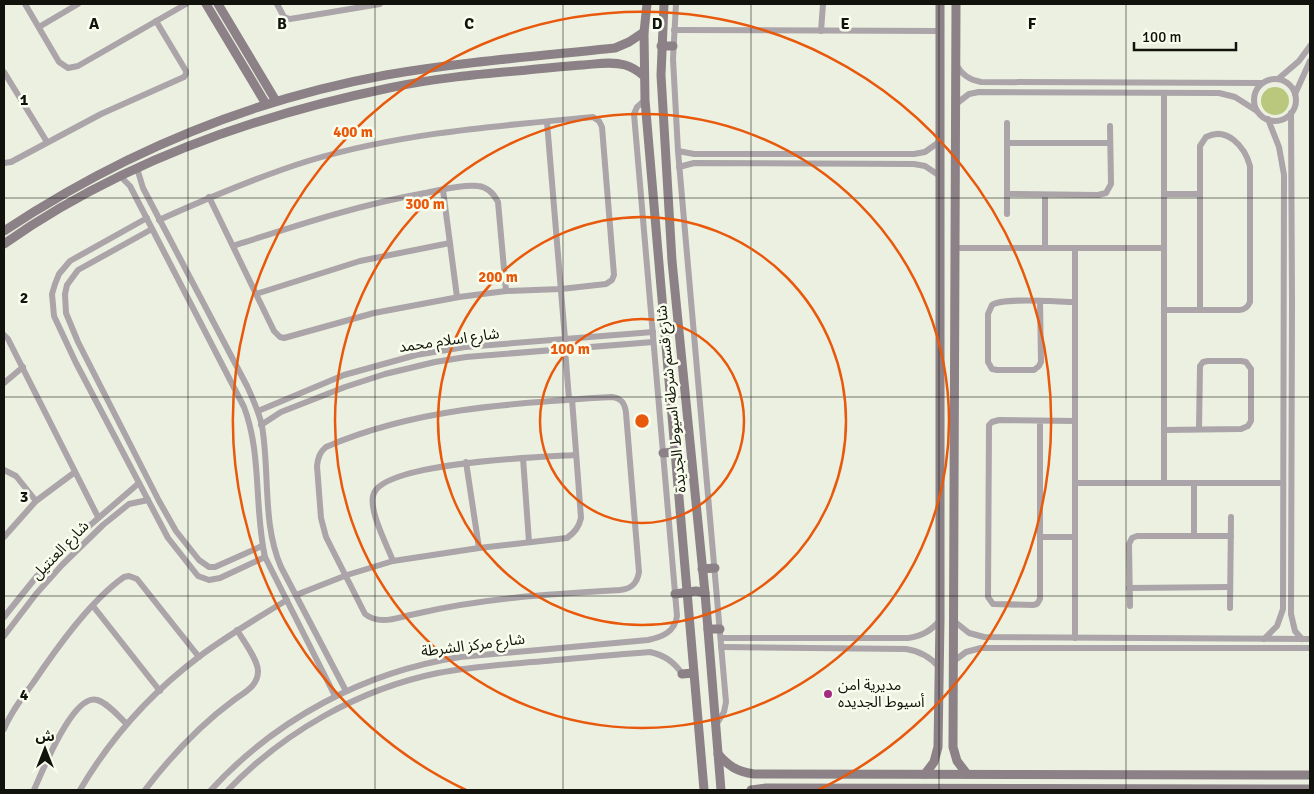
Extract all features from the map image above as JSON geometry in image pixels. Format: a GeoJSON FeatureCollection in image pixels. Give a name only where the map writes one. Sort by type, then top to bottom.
{"type":"FeatureCollection","features":[{"type":"Feature","properties":{"kind":"street"},"geometry":{"type":"LineString","coordinates":[[25,4],[59,62],[68,68],[73,68],[186,4]]}},
{"type":"Feature","properties":{"kind":"street"},"geometry":{"type":"LineString","coordinates":[[39,27],[78,4]]}},
{"type":"Feature","properties":{"kind":"street"},"geometry":{"type":"LineString","coordinates":[[206,4],[266,104]]}},
{"type":"Feature","properties":{"kind":"street"},"geometry":{"type":"LineString","coordinates":[[218,4],[276,101]]}},
{"type":"Feature","properties":{"kind":"street"},"geometry":{"type":"LineString","coordinates":[[277,4],[284,17],[290,20],[380,4]]}},
{"type":"Feature","properties":{"kind":"street","name":"شارع قسم شرطة اسيوط الجديدة"},"geometry":{"type":"LineString","coordinates":[[647,4],[644,32],[645,100],[704,790]]}},
{"type":"Feature","properties":{"kind":"street","name":"شارع قسم شرطة اسيوط الجديدة"},"geometry":{"type":"LineString","coordinates":[[664,4],[661,46],[662,90],[672,261],[705,593],[721,790]]}},
{"type":"Feature","properties":{"kind":"street"},"geometry":{"type":"LineString","coordinates":[[676,4],[673,46],[679,167],[726,705],[716,726]]}},
{"type":"Feature","properties":{"kind":"street"},"geometry":{"type":"LineString","coordinates":[[822,31],[823,4]]}},
{"type":"Feature","properties":{"kind":"street"},"geometry":{"type":"LineString","coordinates":[[926,774],[934,762],[937,752],[940,620],[940,4]]}},
{"type":"Feature","properties":{"kind":"street"},"geometry":{"type":"LineString","coordinates":[[956,4],[954,752],[957,761],[967,774]]}},
{"type":"Feature","properties":{"kind":"street"},"geometry":{"type":"LineString","coordinates":[[4,163],[11,162],[132,99],[185,76],[186,71],[156,20]]}},
{"type":"Feature","properties":{"kind":"street"},"geometry":{"type":"LineString","coordinates":[[674,30],[940,32]]}},
{"type":"Feature","properties":{"kind":"street"},"geometry":{"type":"LineString","coordinates":[[4,231],[8,224],[117,165],[190,132],[266,104],[366,79],[436,68],[615,48],[629,42],[644,32]]}},
{"type":"Feature","properties":{"kind":"street"},"geometry":{"type":"LineString","coordinates":[[661,46],[673,46]]}},
{"type":"Feature","properties":{"kind":"street"},"geometry":{"type":"LineString","coordinates":[[1278,79],[1299,61],[1310,46]]}},
{"type":"Feature","properties":{"kind":"street"},"geometry":{"type":"LineString","coordinates":[[1302,639],[1295,630],[1291,614],[1291,113],[1295,104],[1295,94],[1310,61]]}},
{"type":"Feature","properties":{"kind":"street"},"geometry":{"type":"LineString","coordinates":[[4,244],[53,212],[136,168],[228,130],[272,116],[394,87],[470,75],[613,63],[630,67],[644,76]]}},
{"type":"Feature","properties":{"kind":"street"},"geometry":{"type":"LineString","coordinates":[[956,64],[965,76],[977,81],[1262,83]]}},
{"type":"Feature","properties":{"kind":"street"},"geometry":{"type":"LineString","coordinates":[[4,72],[47,142]]}},
{"type":"Feature","properties":{"kind":"street"},"geometry":{"type":"LineString","coordinates":[[1257,111],[1254,96],[1259,86],[1267,80],[1278,79],[1287,82],[1295,94]]}},
{"type":"Feature","properties":{"kind":"street"},"geometry":{"type":"LineString","coordinates":[[1034,92],[1035,82]]}},
{"type":"Feature","properties":{"kind":"street"},"geometry":{"type":"LineString","coordinates":[[1188,83],[1188,93]]}},
{"type":"Feature","properties":{"kind":"street"},"geometry":{"type":"LineString","coordinates":[[315,91],[318,104]]}},
{"type":"Feature","properties":{"kind":"street"},"geometry":{"type":"LineString","coordinates":[[956,104],[969,94],[979,92],[1219,93],[1230,95],[1240,100],[1268,120],[1277,140],[1284,168],[1283,525],[1282,615],[1277,626],[1264,639]]}},
{"type":"Feature","properties":{"kind":"street"},"geometry":{"type":"LineString","coordinates":[[1164,93],[1164,483]]}},
{"type":"Feature","properties":{"kind":"street"},"geometry":{"type":"LineString","coordinates":[[645,100],[637,107],[634,114],[675,594],[696,590],[705,593]]}},
{"type":"Feature","properties":{"kind":"street"},"geometry":{"type":"LineString","coordinates":[[1268,120],[1280,120],[1291,113]]}},
{"type":"Feature","properties":{"kind":"street"},"geometry":{"type":"LineString","coordinates":[[159,220],[209,197],[306,162],[387,142],[475,128],[593,118],[599,121],[602,127],[613,278],[606,284],[561,289],[506,291],[457,297],[374,313],[284,338],[274,331],[209,197]]}},
{"type":"Feature","properties":{"kind":"street"},"geometry":{"type":"LineString","coordinates":[[547,122],[565,339]]}},
{"type":"Feature","properties":{"kind":"street"},"geometry":{"type":"LineString","coordinates":[[1007,124],[1007,214]]}},
{"type":"Feature","properties":{"kind":"street"},"geometry":{"type":"LineString","coordinates":[[1007,194],[1098,195],[1106,192],[1111,184],[1110,126]]}},
{"type":"Feature","properties":{"kind":"street"},"geometry":{"type":"LineString","coordinates":[[1164,310],[1200,310],[1241,310],[1246,308],[1250,302],[1250,172],[1245,153],[1238,144],[1230,137],[1215,134],[1206,137],[1201,143],[1199,150],[1200,310]]}},
{"type":"Feature","properties":{"kind":"street"},"geometry":{"type":"LineString","coordinates":[[678,151],[694,154],[914,154],[925,152],[939,142]]}},
{"type":"Feature","properties":{"kind":"street"},"geometry":{"type":"LineString","coordinates":[[1007,143],[1110,143]]}},
{"type":"Feature","properties":{"kind":"street"},"geometry":{"type":"LineString","coordinates":[[679,167],[694,163],[914,164],[925,166],[940,176]]}},
{"type":"Feature","properties":{"kind":"street"},"geometry":{"type":"LineString","coordinates":[[136,168],[140,182],[159,220],[243,378],[258,411],[264,444],[272,536],[281,567],[346,691]]}},
{"type":"Feature","properties":{"kind":"street"},"geometry":{"type":"LineString","coordinates":[[120,176],[130,186],[244,407],[250,425],[253,444],[262,546],[265,557],[335,696]]}},
{"type":"Feature","properties":{"kind":"street"},"geometry":{"type":"LineString","coordinates":[[233,246],[334,213],[396,198],[479,186],[494,194],[498,202],[506,291]]}},
{"type":"Feature","properties":{"kind":"street"},"geometry":{"type":"LineString","coordinates":[[443,190],[457,297]]}},
{"type":"Feature","properties":{"kind":"street"},"geometry":{"type":"LineString","coordinates":[[1164,194],[1200,194]]}},
{"type":"Feature","properties":{"kind":"street"},"geometry":{"type":"LineString","coordinates":[[1044,248],[1045,195]]}},
{"type":"Feature","properties":{"kind":"street"},"geometry":{"type":"LineString","coordinates":[[147,218],[70,261],[59,274],[52,294],[54,316],[168,538],[194,572],[203,579],[214,580],[265,557]]}},
{"type":"Feature","properties":{"kind":"street"},"geometry":{"type":"LineString","coordinates":[[940,226],[955,225]]}},
{"type":"Feature","properties":{"kind":"street"},"geometry":{"type":"LineString","coordinates":[[152,229],[78,270],[67,285],[64,304],[66,313],[78,342],[159,501],[176,531],[203,564],[209,567],[220,565],[262,546]]}},
{"type":"Feature","properties":{"kind":"street"},"geometry":{"type":"LineString","coordinates":[[256,294],[360,261],[450,243]]}},
{"type":"Feature","properties":{"kind":"street"},"geometry":{"type":"LineString","coordinates":[[955,248],[1164,248]]}},
{"type":"Feature","properties":{"kind":"street"},"geometry":{"type":"LineString","coordinates":[[1075,638],[1076,248]]}},
{"type":"Feature","properties":{"kind":"street"},"geometry":{"type":"LineString","coordinates":[[659,263],[672,261]]}},
{"type":"Feature","properties":{"kind":"street"},"geometry":{"type":"LineString","coordinates":[[1040,301],[1039,366],[1034,370],[992,369],[988,362],[988,314],[990,307],[998,301],[1040,301],[1076,302]]}},
{"type":"Feature","properties":{"kind":"street"},"geometry":{"type":"LineString","coordinates":[[1283,303],[1292,303]]}},
{"type":"Feature","properties":{"kind":"street","name":"شارع اسلام محمد"},"geometry":{"type":"LineString","coordinates":[[258,411],[320,383],[391,361],[440,351],[653,332]]}},
{"type":"Feature","properties":{"kind":"street"},"geometry":{"type":"LineString","coordinates":[[4,335],[23,367],[98,517]]}},
{"type":"Feature","properties":{"kind":"street","name":"شارع اسلام محمد"},"geometry":{"type":"LineString","coordinates":[[261,425],[282,412],[345,387],[385,374],[452,359],[653,342]]}},
{"type":"Feature","properties":{"kind":"street"},"geometry":{"type":"LineString","coordinates":[[512,344],[513,353]]}},
{"type":"Feature","properties":{"kind":"street"},"geometry":{"type":"LineString","coordinates":[[296,595],[393,561],[479,548],[568,538],[574,533],[579,526],[580,518],[576,455],[565,349]]}},
{"type":"Feature","properties":{"kind":"street"},"geometry":{"type":"LineString","coordinates":[[1164,430],[1199,430],[1241,429],[1248,426],[1250,421],[1250,369],[1246,362],[1241,360],[1208,361],[1200,366],[1199,430]]}},
{"type":"Feature","properties":{"kind":"street"},"geometry":{"type":"LineString","coordinates":[[4,383],[23,367]]}},
{"type":"Feature","properties":{"kind":"street"},"geometry":{"type":"LineString","coordinates":[[612,397],[620,400],[626,408],[639,572],[638,580],[633,586],[620,590],[458,604],[378,621],[365,614],[347,576],[326,537],[321,518],[318,458],[326,447],[418,418],[478,407],[612,397]]}},
{"type":"Feature","properties":{"kind":"street"},"geometry":{"type":"LineString","coordinates":[[1040,421],[1040,599],[1033,605],[996,604],[990,602],[988,598],[988,428],[990,423],[997,420],[1075,421]]}},
{"type":"Feature","properties":{"kind":"street"},"geometry":{"type":"LineString","coordinates":[[253,444],[264,444]]}},
{"type":"Feature","properties":{"kind":"street"},"geometry":{"type":"LineString","coordinates":[[663,453],[675,452]]}},
{"type":"Feature","properties":{"kind":"street"},"geometry":{"type":"LineString","coordinates":[[393,561],[373,510],[374,492],[381,484],[390,479],[466,462],[576,455]]}},
{"type":"Feature","properties":{"kind":"street"},"geometry":{"type":"LineString","coordinates":[[522,458],[529,542]]}},
{"type":"Feature","properties":{"kind":"street"},"geometry":{"type":"LineString","coordinates":[[466,462],[479,548]]}},
{"type":"Feature","properties":{"kind":"street"},"geometry":{"type":"LineString","coordinates":[[4,470],[16,476],[36,501]]}},
{"type":"Feature","properties":{"kind":"street"},"geometry":{"type":"LineString","coordinates":[[4,537],[36,501],[75,472]]}},
{"type":"Feature","properties":{"kind":"street","name":"شارع العنتيل"},"geometry":{"type":"LineString","coordinates":[[4,617],[37,576],[66,546],[139,483]]}},
{"type":"Feature","properties":{"kind":"street"},"geometry":{"type":"LineString","coordinates":[[1075,483],[1283,483]]}},
{"type":"Feature","properties":{"kind":"street"},"geometry":{"type":"LineString","coordinates":[[1194,483],[1194,536]]}},
{"type":"Feature","properties":{"kind":"street","name":"شارع العنتيل"},"geometry":{"type":"LineString","coordinates":[[4,636],[62,564],[103,525],[129,504],[159,501]]}},
{"type":"Feature","properties":{"kind":"street"},"geometry":{"type":"LineString","coordinates":[[940,515],[954,515]]}},
{"type":"Feature","properties":{"kind":"street"},"geometry":{"type":"LineString","coordinates":[[1230,608],[1231,517]]}},
{"type":"Feature","properties":{"kind":"street"},"geometry":{"type":"LineString","coordinates":[[1283,525],[1291,526]]}},
{"type":"Feature","properties":{"kind":"street"},"geometry":{"type":"LineString","coordinates":[[1130,606],[1129,544],[1132,538],[1137,536],[1230,536]]}},
{"type":"Feature","properties":{"kind":"street"},"geometry":{"type":"LineString","coordinates":[[1040,537],[1075,537]]}},
{"type":"Feature","properties":{"kind":"street"},"geometry":{"type":"LineString","coordinates":[[683,543],[699,542]]}},
{"type":"Feature","properties":{"kind":"street"},"geometry":{"type":"LineString","coordinates":[[272,572],[281,567]]}},
{"type":"Feature","properties":{"kind":"street"},"geometry":{"type":"LineString","coordinates":[[702,569],[715,568]]}},
{"type":"Feature","properties":{"kind":"street"},"geometry":{"type":"LineString","coordinates":[[4,729],[11,714],[52,654],[93,606],[124,577],[133,577],[137,580],[199,657]]}},
{"type":"Feature","properties":{"kind":"street"},"geometry":{"type":"LineString","coordinates":[[1129,588],[1230,587]]}},
{"type":"Feature","properties":{"kind":"street","name":"شارع مركز الشرطة"},"geometry":{"type":"LineString","coordinates":[[211,790],[257,746],[284,726],[346,691],[390,673],[436,660],[655,638],[670,631],[675,626],[677,620],[675,594]]}},
{"type":"Feature","properties":{"kind":"street"},"geometry":{"type":"LineString","coordinates":[[80,790],[89,775],[128,724],[160,691],[199,657],[237,630],[286,600]]}},
{"type":"Feature","properties":{"kind":"street"},"geometry":{"type":"LineString","coordinates":[[93,606],[160,691]]}},
{"type":"Feature","properties":{"kind":"street"},"geometry":{"type":"LineString","coordinates":[[708,629],[720,633],[908,638],[923,635],[940,620]]}},
{"type":"Feature","properties":{"kind":"street"},"geometry":{"type":"LineString","coordinates":[[954,621],[969,634],[982,637],[1310,639]]}},
{"type":"Feature","properties":{"kind":"street"},"geometry":{"type":"LineString","coordinates":[[145,790],[179,748],[254,683],[257,677],[257,664],[237,630]]}},
{"type":"Feature","properties":{"kind":"street"},"geometry":{"type":"LineString","coordinates":[[1035,638],[1035,648]]}},
{"type":"Feature","properties":{"kind":"street"},"geometry":{"type":"LineString","coordinates":[[1185,638],[1185,648]]}},
{"type":"Feature","properties":{"kind":"street"},"geometry":{"type":"LineString","coordinates":[[722,647],[914,650],[928,656],[939,667]]}},
{"type":"Feature","properties":{"kind":"street"},"geometry":{"type":"LineString","coordinates":[[954,660],[966,652],[981,648],[1310,648]]}},
{"type":"Feature","properties":{"kind":"street","name":"شارع مركز الشرطة"},"geometry":{"type":"LineString","coordinates":[[228,790],[274,750],[319,719],[363,696],[428,675],[462,669],[650,652],[672,661],[682,674]]}},
{"type":"Feature","properties":{"kind":"street"},"geometry":{"type":"LineString","coordinates":[[682,674],[694,673]]}},
{"type":"Feature","properties":{"kind":"street"},"geometry":{"type":"LineString","coordinates":[[34,790],[54,745],[68,721],[87,700],[97,700],[128,724]]}},
{"type":"Feature","properties":{"kind":"street"},"geometry":{"type":"LineString","coordinates":[[312,709],[319,719]]}},
{"type":"Feature","properties":{"kind":"street"},"geometry":{"type":"LineString","coordinates":[[718,754],[730,766],[746,773],[754,774],[1310,775]]}},
{"type":"Feature","properties":{"kind":"street"},"geometry":{"type":"LineString","coordinates":[[1093,774],[1094,788]]}},
{"type":"Feature","properties":{"kind":"street"},"geometry":{"type":"LineString","coordinates":[[751,790],[766,788],[1310,789]]}},
{"type":"Feature","properties":{"kind":"green space"},"geometry":{"type":"Polygon","coordinates":[[[1275,87],[1285,91],[1289,101],[1285,111],[1275,115],[1265,111],[1261,101],[1265,91],[1275,87]]]}},
{"type":"Feature","properties":{"kind":"place","name":"مديرية امن أسيوط الجديده"},"geometry":{"type":"Point","coordinates":[828,694]}}]}
